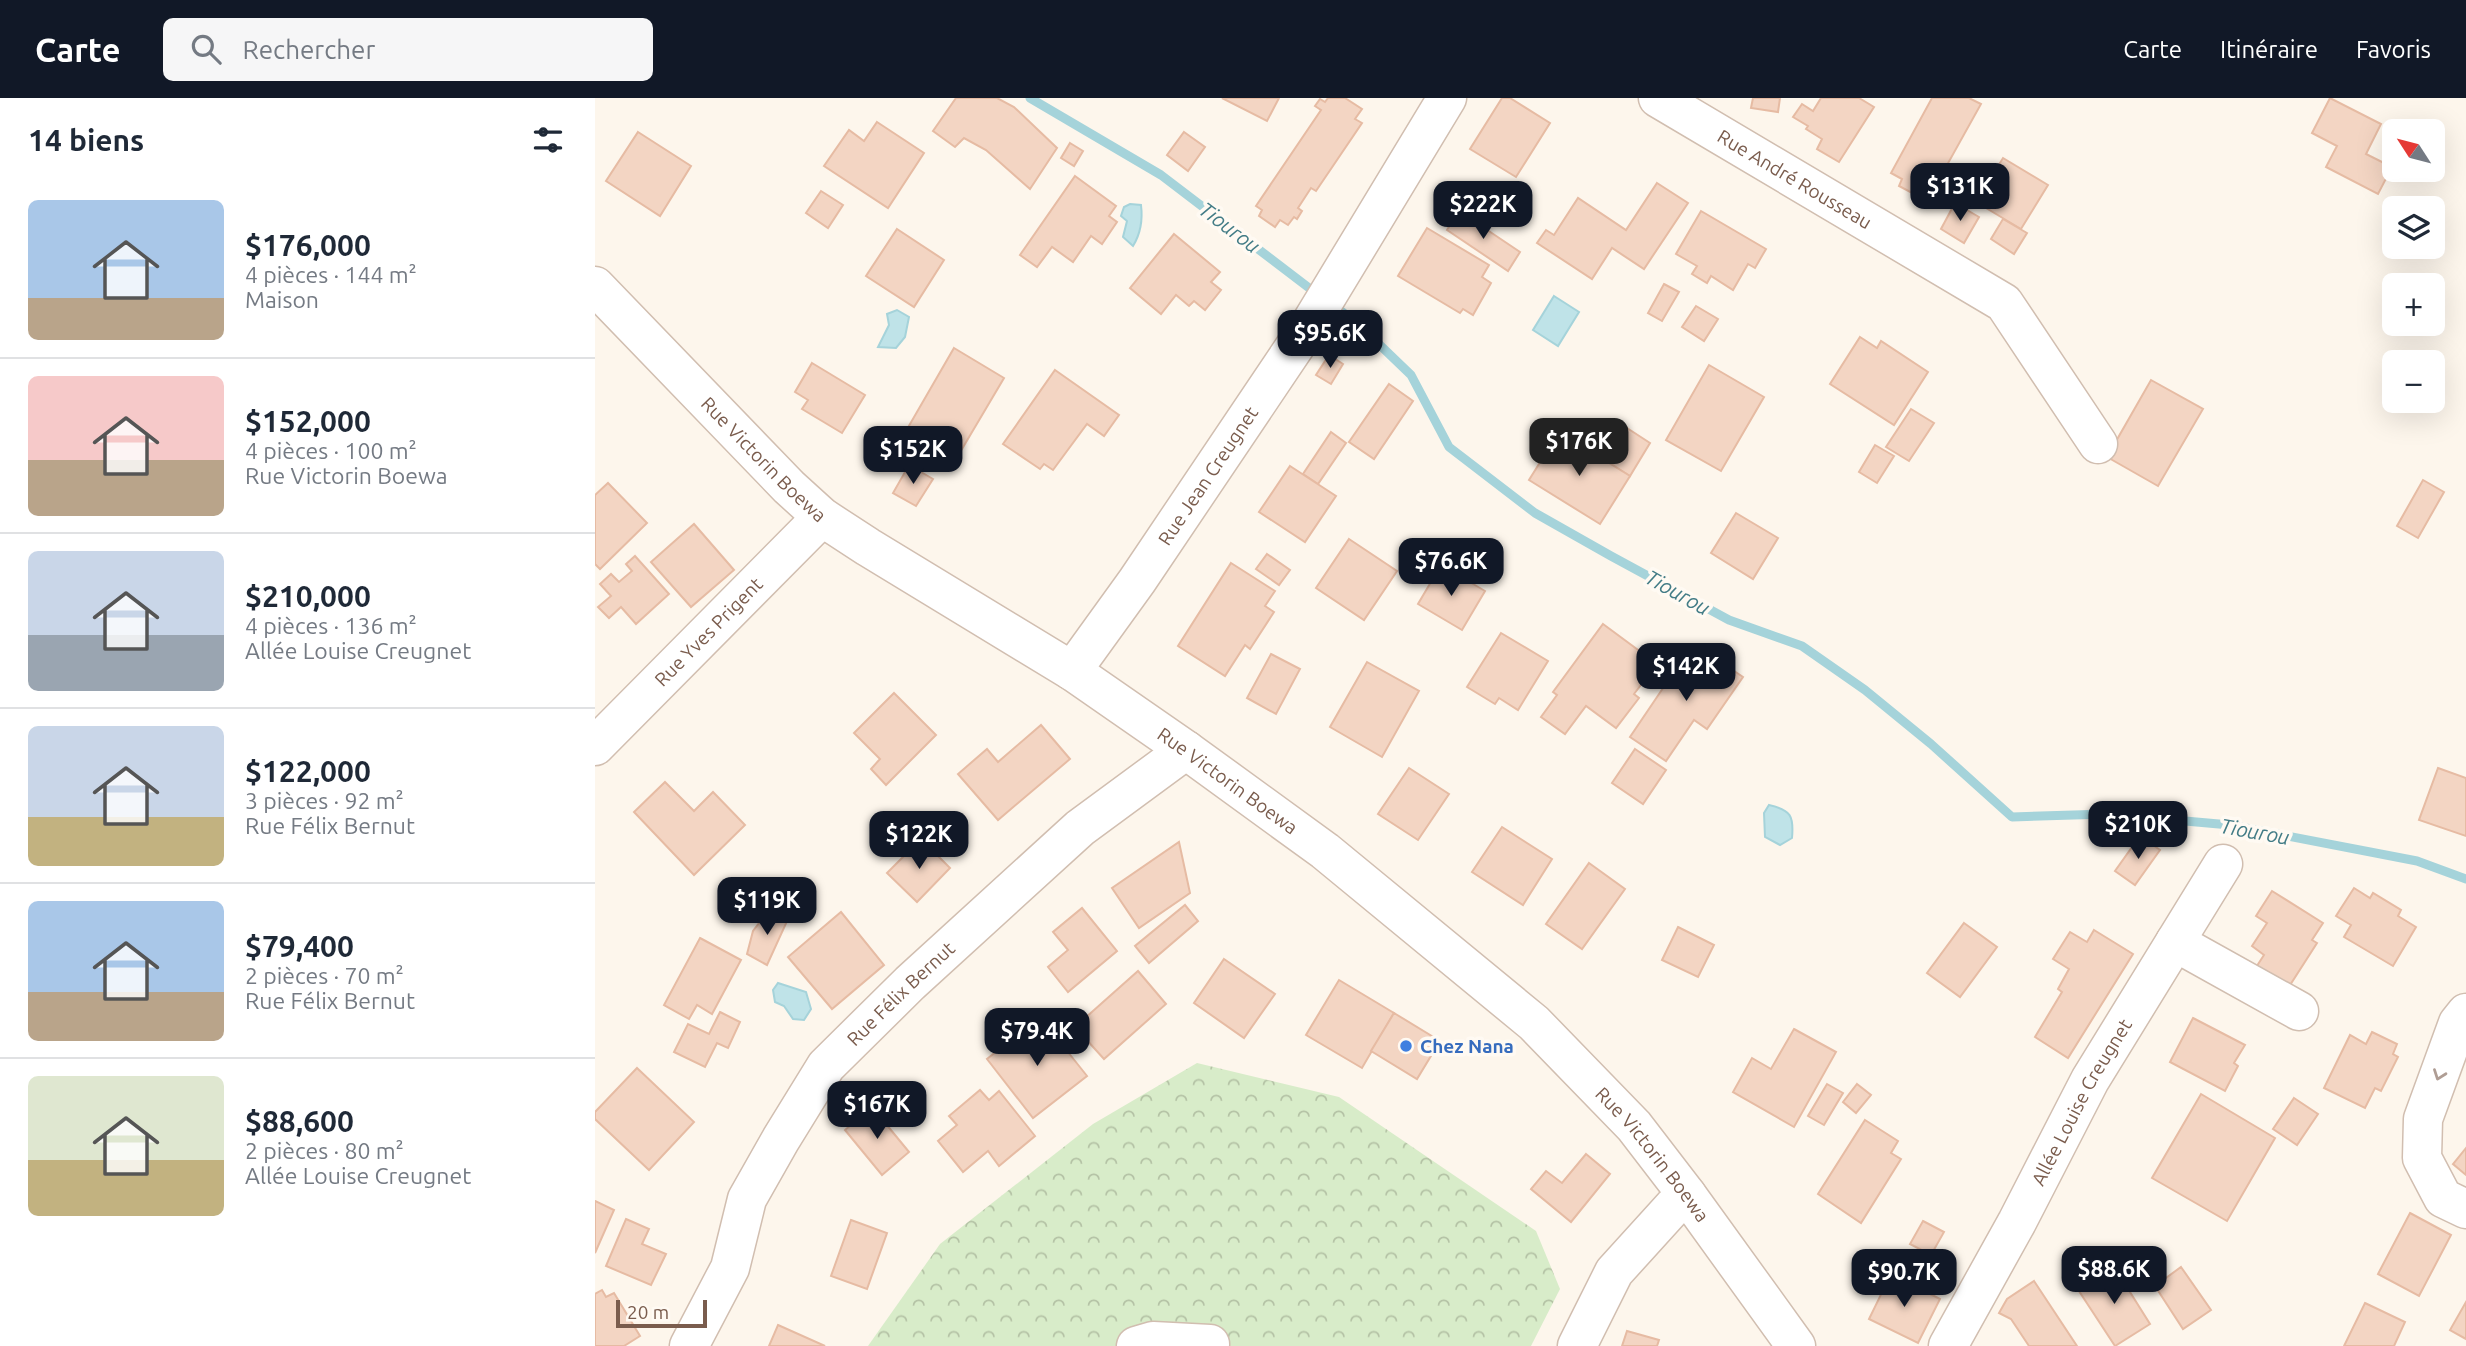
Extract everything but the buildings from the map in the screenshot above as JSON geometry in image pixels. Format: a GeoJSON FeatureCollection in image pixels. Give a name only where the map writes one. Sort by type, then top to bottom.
{"type":"FeatureCollection","features":[{"type":"Feature","properties":{"kind":"street","name":"Rue Jean Creugnet"},"geometry":{"type":"LineString","coordinates":[[1072,671],[1137,581],[1312,321],[1447,98]]}},
{"type":"Feature","properties":{"kind":"street","name":"Rue André Rousseau"},"geometry":{"type":"LineString","coordinates":[[1658,98],[2004,303],[2098,444]]}},
{"type":"Feature","properties":{"kind":"street","name":"Rue Victorin Boewa"},"geometry":{"type":"LineString","coordinates":[[595,286],[789,487],[823,517],[1072,671],[1186,750],[1325,851],[1534,1023],[1634,1126],[1795,1346]]}},
{"type":"Feature","properties":{"kind":"street","name":"Rue Yves Prigent"},"geometry":{"type":"LineString","coordinates":[[595,746],[823,517]]}},
{"type":"Feature","properties":{"kind":"street","name":"Rue Félix Bernut"},"geometry":{"type":"LineString","coordinates":[[689,1346],[730,1268],[747,1199],[826,1066],[910,983],[1080,828],[1186,750]]}},
{"type":"Feature","properties":{"kind":"street","name":"Allée Louise Creugnet"},"geometry":{"type":"LineString","coordinates":[[1948,1346],[2017,1223],[2090,1080],[2223,864]]}},
{"type":"Feature","properties":{"kind":"street"},"geometry":{"type":"LineString","coordinates":[[2175,942],[2299,1011]]}},
{"type":"Feature","properties":{"kind":"street"},"geometry":{"type":"LineString","coordinates":[[2466,1013],[2458,1023],[2423,1119],[2422,1158],[2444,1198],[2466,1209]]}},
{"type":"Feature","properties":{"kind":"street"},"geometry":{"type":"LineString","coordinates":[[1577,1346],[1613,1272],[1672,1207],[1687,1195]]}},
{"type":"Feature","properties":{"kind":"street"},"geometry":{"type":"LineString","coordinates":[[1136,1346],[1153,1341],[1210,1344]]}},
{"type":"Feature","properties":{"kind":"green space"},"geometry":{"type":"Polygon","coordinates":[[[1197,1063],[1339,1097],[1536,1231],[1560,1289],[1531,1346],[868,1346],[940,1244],[1093,1124],[1197,1063]]]}},
{"type":"Feature","properties":{"kind":"water"},"geometry":{"type":"Polygon","coordinates":[[[1130,204],[1141,205],[1142,211],[1140,232],[1133,246],[1123,237],[1127,221],[1121,216],[1124,207],[1130,204]]]}},
{"type":"Feature","properties":{"kind":"water"},"geometry":{"type":"Polygon","coordinates":[[[1554,296],[1579,312],[1558,346],[1533,330],[1554,296]]]}},
{"type":"Feature","properties":{"kind":"water"},"geometry":{"type":"Polygon","coordinates":[[[897,310],[909,317],[905,337],[896,348],[878,347],[889,325],[887,314],[897,310]]]}},
{"type":"Feature","properties":{"kind":"water"},"geometry":{"type":"Polygon","coordinates":[[[1769,805],[1782,809],[1791,819],[1792,838],[1780,845],[1765,837],[1764,813],[1769,805]]]}},
{"type":"Feature","properties":{"kind":"water"},"geometry":{"type":"Polygon","coordinates":[[[778,983],[806,992],[811,1009],[804,1020],[793,1019],[784,1006],[775,1002],[773,990],[778,983]]]}},
{"type":"Feature","properties":{"kind":"waterway","name":"Tiourou"},"geometry":{"type":"LineString","coordinates":[[1030,98],[1161,175],[1317,294]]}},
{"type":"Feature","properties":{"kind":"waterway","name":"Tiourou"},"geometry":{"type":"LineString","coordinates":[[1332,304],[1358,324],[1411,375],[1449,447],[1535,513],[1729,620],[1802,646],[1865,690],[1931,744],[2012,817],[2107,814],[2230,825],[2417,861],[2466,879]]}},
{"type":"Feature","properties":{"kind":"place","name":"Chez Nana"},"geometry":{"type":"Point","coordinates":[1406,1046]}}]}
